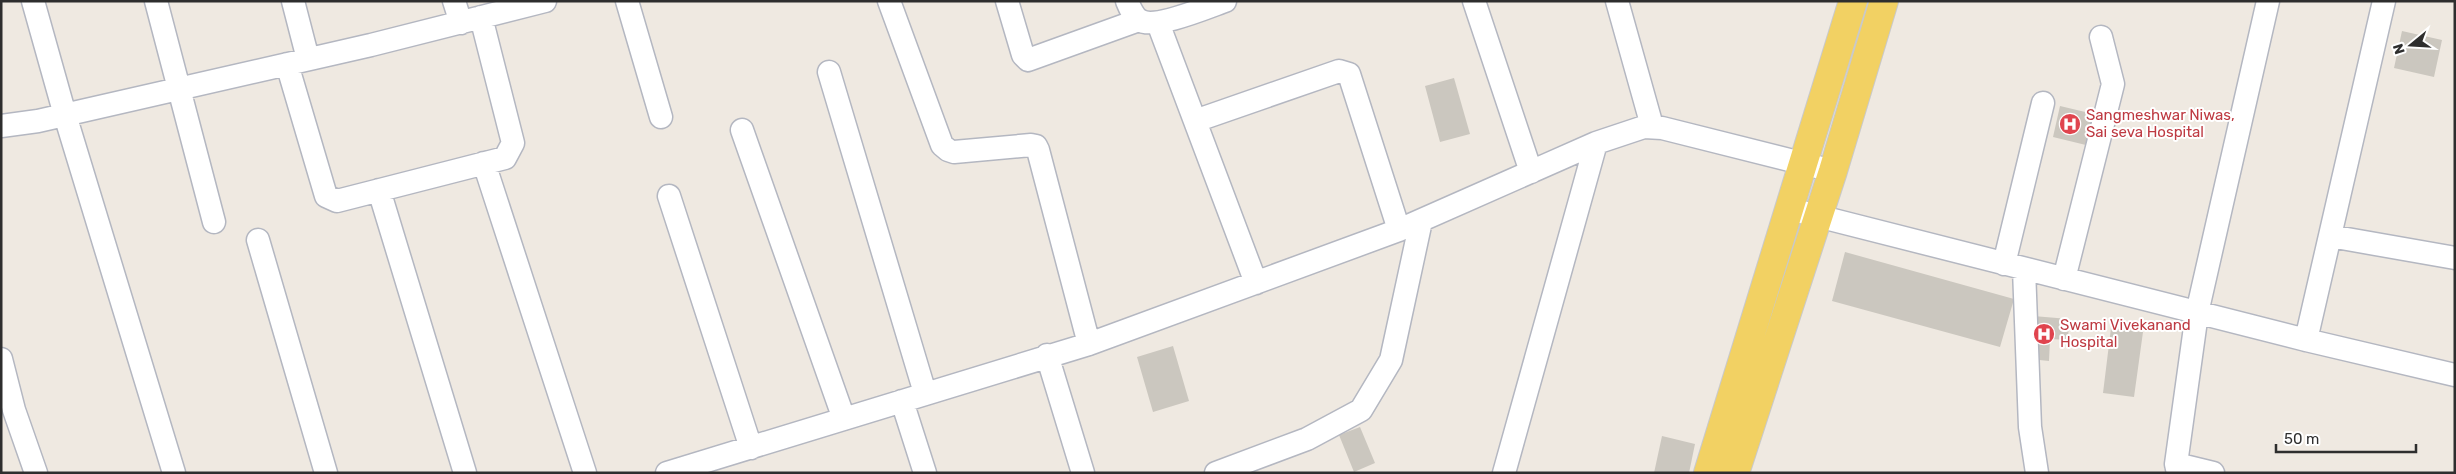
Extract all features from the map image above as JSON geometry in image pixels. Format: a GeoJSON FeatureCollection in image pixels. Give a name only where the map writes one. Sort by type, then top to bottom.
{"type":"FeatureCollection","features":[{"type":"Feature","properties":{"kind":"main road"},"geometry":{"type":"LineString","coordinates":[[1708,473],[1853,1]]}},
{"type":"Feature","properties":{"kind":"main road"},"geometry":{"type":"LineString","coordinates":[[1735,473],[1833,171],[1884,1]]}},
{"type":"Feature","properties":{"kind":"street"},"geometry":{"type":"LineString","coordinates":[[34,1],[65,115],[174,473]]}},
{"type":"Feature","properties":{"kind":"street"},"geometry":{"type":"LineString","coordinates":[[156,1],[214,222]]}},
{"type":"Feature","properties":{"kind":"street"},"geometry":{"type":"LineString","coordinates":[[293,1],[298,62],[326,196],[330,200],[337,201],[505,158],[512,143],[471,20],[454,1]]}},
{"type":"Feature","properties":{"kind":"street"},"geometry":{"type":"LineString","coordinates":[[1,126],[65,115],[298,62],[545,1]]}},
{"type":"Feature","properties":{"kind":"street"},"geometry":{"type":"LineString","coordinates":[[627,1],[661,117]]}},
{"type":"Feature","properties":{"kind":"street"},"geometry":{"type":"LineString","coordinates":[[889,1],[942,145],[954,152],[1036,146],[1089,344]]}},
{"type":"Feature","properties":{"kind":"street"},"geometry":{"type":"LineString","coordinates":[[1007,1],[1024,55],[1028,60],[1141,15],[1225,1]]}},
{"type":"Feature","properties":{"kind":"street"},"geometry":{"type":"LineString","coordinates":[[1474,1],[1531,172]]}},
{"type":"Feature","properties":{"kind":"street"},"geometry":{"type":"LineString","coordinates":[[1617,1],[1652,126]]}},
{"type":"Feature","properties":{"kind":"street"},"geometry":{"type":"LineString","coordinates":[[2213,473],[2177,469],[2197,313],[2268,1]]}},
{"type":"Feature","properties":{"kind":"street"},"geometry":{"type":"LineString","coordinates":[[2306,340],[2384,1]]}},
{"type":"Feature","properties":{"kind":"street"},"geometry":{"type":"LineString","coordinates":[[1141,15],[1195,121],[1256,283]]}},
{"type":"Feature","properties":{"kind":"street"},"geometry":{"type":"LineString","coordinates":[[2064,279],[2113,84],[2101,37]]}},
{"type":"Feature","properties":{"kind":"street"},"geometry":{"type":"LineString","coordinates":[[1195,121],[1339,71],[1345,71],[1349,74],[1399,230]]}},
{"type":"Feature","properties":{"kind":"street"},"geometry":{"type":"LineString","coordinates":[[829,72],[925,394]]}},
{"type":"Feature","properties":{"kind":"street"},"geometry":{"type":"LineString","coordinates":[[2037,473],[2030,427],[2014,266],[2043,103]]}},
{"type":"Feature","properties":{"kind":"street"},"geometry":{"type":"LineString","coordinates":[[667,473],[1047,355],[1089,344],[1399,230],[1596,143],[1652,126],[1833,171]]}},
{"type":"Feature","properties":{"kind":"street"},"geometry":{"type":"LineString","coordinates":[[742,130],[844,419]]}},
{"type":"Feature","properties":{"kind":"street"},"geometry":{"type":"LineString","coordinates":[[1504,473],[1596,143]]}},
{"type":"Feature","properties":{"kind":"street"},"geometry":{"type":"LineString","coordinates":[[484,163],[585,473]]}},
{"type":"Feature","properties":{"kind":"street"},"geometry":{"type":"LineString","coordinates":[[379,190],[465,473]]}},
{"type":"Feature","properties":{"kind":"street"},"geometry":{"type":"LineString","coordinates":[[669,196],[750,448]]}},
{"type":"Feature","properties":{"kind":"street"},"geometry":{"type":"LineString","coordinates":[[1790,209],[2197,313],[2455,375]]}},
{"type":"Feature","properties":{"kind":"street"},"geometry":{"type":"LineString","coordinates":[[1225,471],[1307,439],[1361,410],[1391,360],[1421,221]]}},
{"type":"Feature","properties":{"kind":"street"},"geometry":{"type":"LineString","coordinates":[[2330,236],[2455,258]]}},
{"type":"Feature","properties":{"kind":"street"},"geometry":{"type":"LineString","coordinates":[[258,240],[326,473]]}},
{"type":"Feature","properties":{"kind":"street"},"geometry":{"type":"LineString","coordinates":[[1047,355],[1083,473]]}},
{"type":"Feature","properties":{"kind":"street"},"geometry":{"type":"LineString","coordinates":[[1,359],[8,411],[36,473]]}},
{"type":"Feature","properties":{"kind":"street"},"geometry":{"type":"LineString","coordinates":[[902,400],[925,473]]}},
{"type":"Feature","properties":{"kind":"building"},"geometry":{"type":"Polygon","coordinates":[[[2402,31],[2442,40],[2434,77],[2394,68],[2402,31]]]}},
{"type":"Feature","properties":{"kind":"building"},"geometry":{"type":"Polygon","coordinates":[[[1454,78],[1470,134],[1440,142],[1425,86],[1454,78]]]}},
{"type":"Feature","properties":{"kind":"building"},"geometry":{"type":"Polygon","coordinates":[[[2060,106],[2098,115],[2090,146],[2053,137],[2060,106]]]}},
{"type":"Feature","properties":{"kind":"building"},"geometry":{"type":"Polygon","coordinates":[[[1845,252],[2014,299],[2000,347],[1832,301],[1845,252]]]}},
{"type":"Feature","properties":{"kind":"building"},"geometry":{"type":"Polygon","coordinates":[[[2033,316],[2069,319],[2068,340],[2050,339],[2049,361],[2030,359],[2033,316]]]}},
{"type":"Feature","properties":{"kind":"building"},"geometry":{"type":"Polygon","coordinates":[[[2111,328],[2143,332],[2134,397],[2103,393],[2111,328]]]}},
{"type":"Feature","properties":{"kind":"building"},"geometry":{"type":"Polygon","coordinates":[[[1173,346],[1189,401],[1153,412],[1137,357],[1173,346]]]}},
{"type":"Feature","properties":{"kind":"building"},"geometry":{"type":"Polygon","coordinates":[[[1360,427],[1375,463],[1354,472],[1339,435],[1360,427]]]}},
{"type":"Feature","properties":{"kind":"building"},"geometry":{"type":"Polygon","coordinates":[[[1662,436],[1695,444],[1689,473],[1654,473],[1662,436]]]}},
{"type":"Feature","properties":{"kind":"place","name":"Sangmeshwar Niwas, Sai seva Hospital"},"geometry":{"type":"Point","coordinates":[2070,124]}},
{"type":"Feature","properties":{"kind":"place","name":"Swami Vivekanand Hospital"},"geometry":{"type":"Point","coordinates":[2044,334]}}]}
